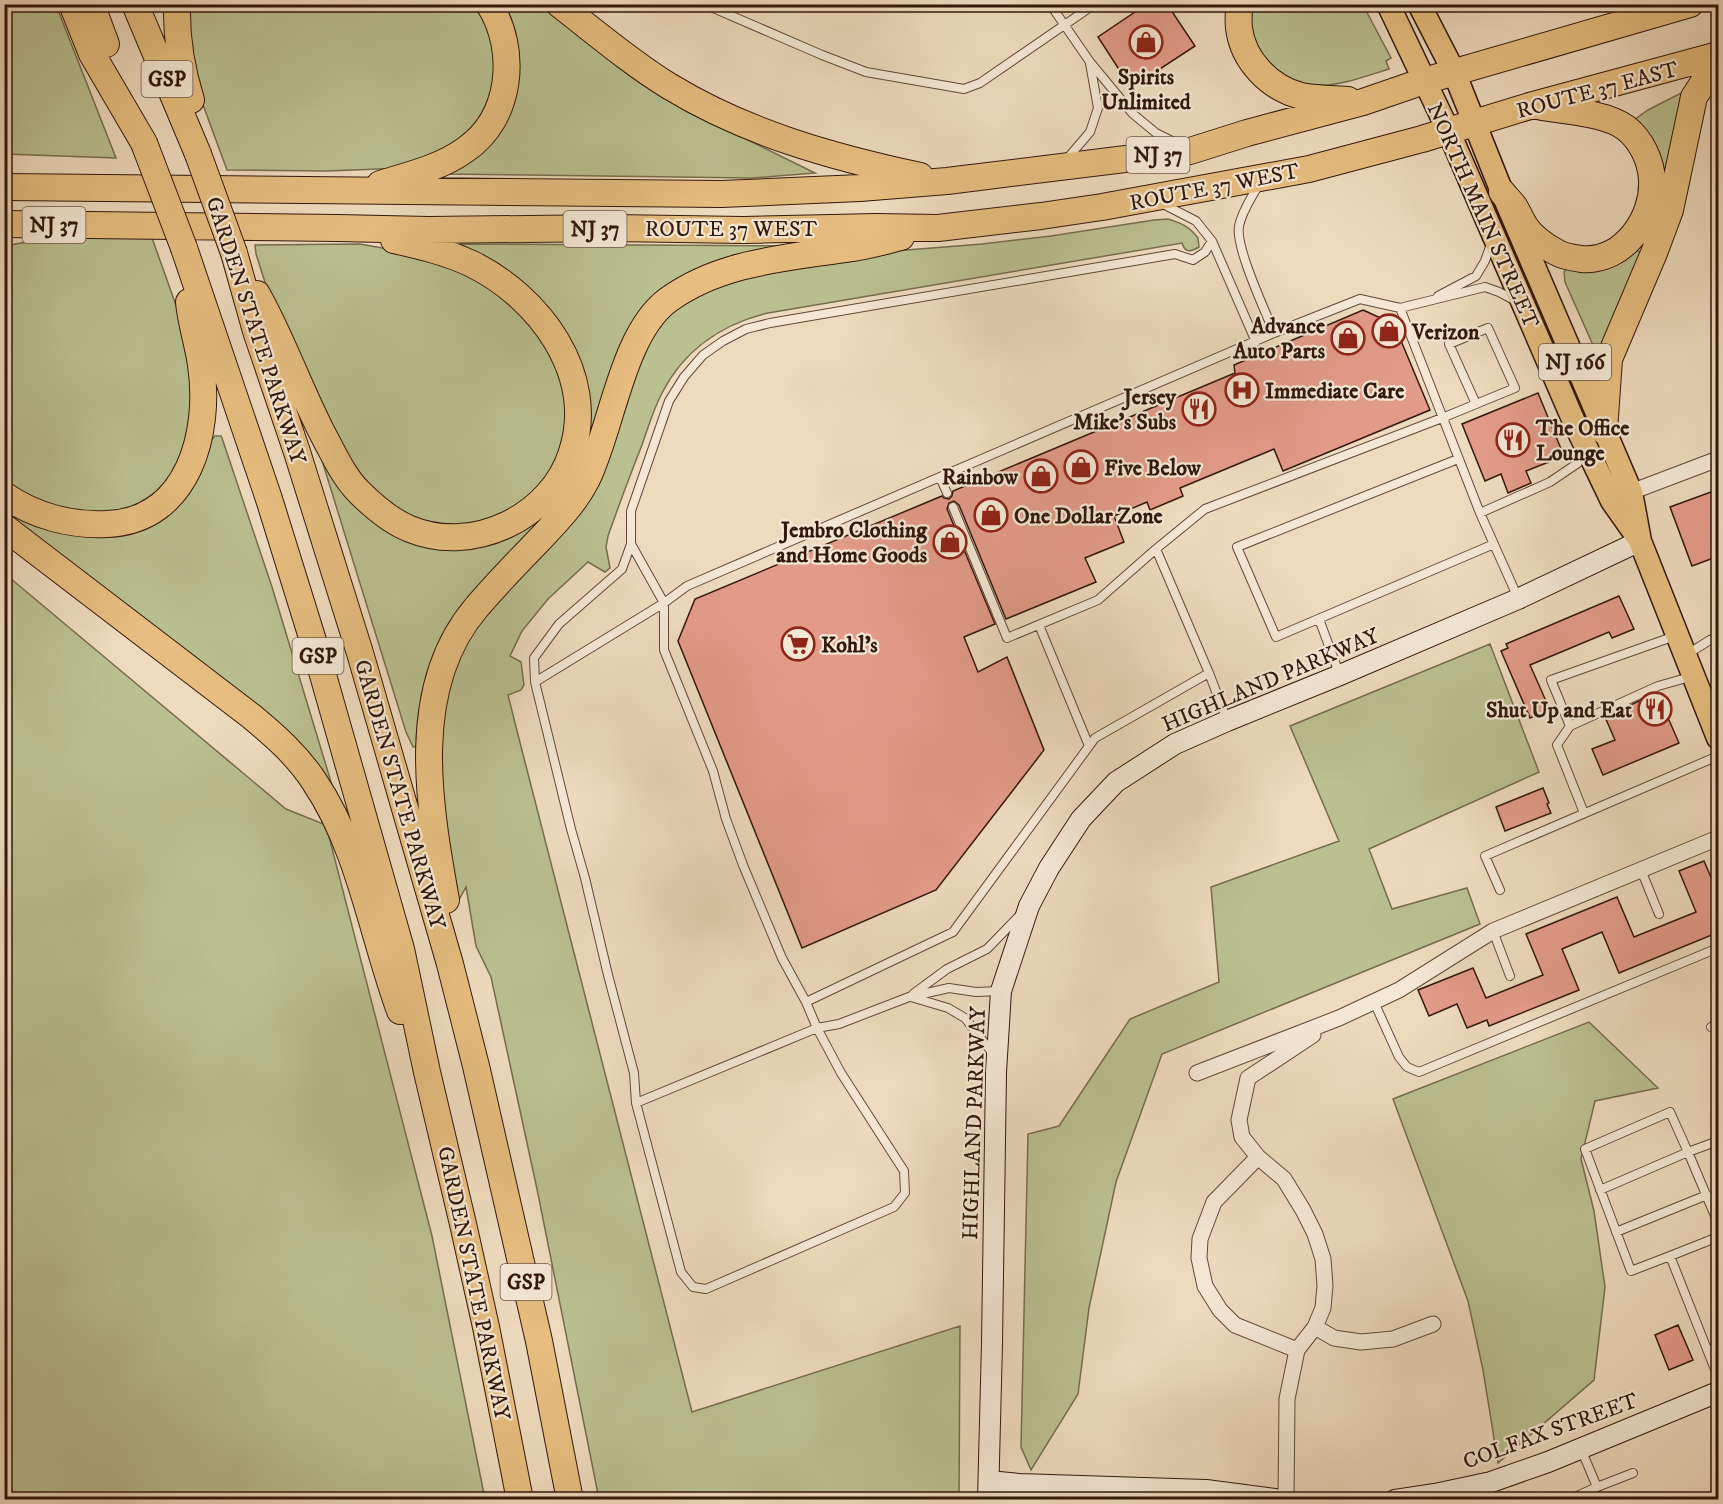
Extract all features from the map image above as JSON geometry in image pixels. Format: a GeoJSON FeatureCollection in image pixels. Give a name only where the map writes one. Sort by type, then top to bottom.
{"type":"FeatureCollection","features":[{"type":"Feature","properties":{"kind":"highway"},"geometry":{"type":"LineString","coordinates":[[72,4],[92,54],[144,143]]}},
{"type":"Feature","properties":{"kind":"highway","name":"GARDEN STATE PARKWAY"},"geometry":{"type":"LineString","coordinates":[[92,4],[184,248],[269,499],[315,646],[401,949],[427,1072],[464,1224],[520,1500]]}},
{"type":"Feature","properties":{"kind":"highway","name":"GARDEN STATE PARKWAY"},"geometry":{"type":"LineString","coordinates":[[135,4],[198,154],[234,253],[256,332],[297,452],[360,653],[450,964],[476,1066],[539,1341],[570,1500]]}},
{"type":"Feature","properties":{"kind":"highway"},"geometry":{"type":"LineString","coordinates":[[177,4],[179,52],[195,119],[198,154]]}},
{"type":"Feature","properties":{"kind":"highway"},"geometry":{"type":"LineString","coordinates":[[351,191],[447,161],[466,150],[483,134],[496,114],[507,74],[503,37],[489,4]]}},
{"type":"Feature","properties":{"kind":"highway"},"geometry":{"type":"LineString","coordinates":[[559,4],[652,74],[718,113],[797,145],[845,159],[947,181]]}},
{"type":"Feature","properties":{"kind":"highway"},"geometry":{"type":"LineString","coordinates":[[1239,4],[1239,30],[1246,51],[1254,65],[1272,84],[1301,96],[1363,102]]}},
{"type":"Feature","properties":{"kind":"highway","name":"NJ 37"},"geometry":{"type":"LineString","coordinates":[[1424,81],[1690,4]]}},
{"type":"Feature","properties":{"kind":"highway","name":"ROUTE 37 EAST"},"geometry":{"type":"LineString","coordinates":[[1475,122],[1719,55]]}},
{"type":"Feature","properties":{"kind":"highway"},"geometry":{"type":"LineString","coordinates":[[1595,439],[1609,359],[1670,210],[1694,97],[1705,80],[1719,68]]}},
{"type":"Feature","properties":{"kind":"highway","name":"ROUTE 37 WEST"},"geometry":{"type":"LineString","coordinates":[[4,187],[721,194],[860,188],[947,181],[1190,151],[1363,102],[1424,81]]}},
{"type":"Feature","properties":{"kind":"highway"},"geometry":{"type":"LineString","coordinates":[[1502,192],[1515,207],[1526,228],[1557,254],[1574,258],[1591,260],[1611,255],[1635,235],[1644,217],[1650,199],[1652,180],[1648,157],[1638,141],[1625,128],[1598,117],[1533,105]]}},
{"type":"Feature","properties":{"kind":"highway","name":"NJ 37"},"geometry":{"type":"LineString","coordinates":[[1448,130],[1475,122]]}},
{"type":"Feature","properties":{"kind":"highway","name":"ROUTE 37 WEST"},"geometry":{"type":"LineString","coordinates":[[4,224],[429,230],[938,228],[1041,216],[1309,169],[1422,140],[1448,130]]}},
{"type":"Feature","properties":{"kind":"highway"},"geometry":{"type":"LineString","coordinates":[[4,174],[42,187]]}},
{"type":"Feature","properties":{"kind":"highway"},"geometry":{"type":"LineString","coordinates":[[4,240],[104,225]]}},
{"type":"Feature","properties":{"kind":"highway"},"geometry":{"type":"LineString","coordinates":[[234,253],[264,306],[330,448],[347,477],[368,501],[387,517],[411,529],[437,536],[479,535],[517,520],[539,503],[555,486],[572,453],[576,436],[577,395],[556,340],[523,299],[474,265],[439,251],[338,228]]}},
{"type":"Feature","properties":{"kind":"highway"},"geometry":{"type":"LineString","coordinates":[[476,1066],[434,834],[429,777],[433,706],[443,668],[455,638],[476,609],[564,512],[586,480],[632,350],[644,327],[665,303],[687,287],[706,278],[751,263],[855,248],[938,228]]}},
{"type":"Feature","properties":{"kind":"highway"},"geometry":{"type":"LineString","coordinates":[[4,495],[26,508],[56,519],[100,524],[130,521],[143,516],[154,510],[176,489],[192,461],[199,440],[202,414],[201,365],[190,315],[184,248]]}},
{"type":"Feature","properties":{"kind":"highway"},"geometry":{"type":"LineString","coordinates":[[4,527],[251,716],[287,748],[313,779],[351,857],[391,985],[427,1072]]}},
{"type":"Feature","properties":{"kind":"main road","name":"NJ 166"},"geometry":{"type":"LineString","coordinates":[[1388,4],[1424,81]]}},
{"type":"Feature","properties":{"kind":"main road","name":"NJ 166"},"geometry":{"type":"LineString","coordinates":[[1419,4],[1454,72]]}},
{"type":"Feature","properties":{"kind":"main road","name":"NORTH MAIN STREET"},"geometry":{"type":"LineString","coordinates":[[1454,72],[1595,439],[1612,501],[1640,542]]}},
{"type":"Feature","properties":{"kind":"main road","name":"NORTH MAIN STREET"},"geometry":{"type":"LineString","coordinates":[[1424,81],[1448,130],[1524,306],[1595,439],[1631,492],[1640,542],[1718,741]]}},
{"type":"Feature","properties":{"kind":"street"},"geometry":{"type":"LineString","coordinates":[[1631,492],[1719,459]]}},
{"type":"Feature","properties":{"kind":"street","name":"HIGHLAND PARKWAY"},"geometry":{"type":"LineString","coordinates":[[988,1490],[996,1058],[1001,991],[1029,906],[1049,868],[1081,819],[1116,782],[1175,744],[1518,599],[1640,542]]}},
{"type":"Feature","properties":{"kind":"street"},"geometry":{"type":"LineString","coordinates":[[1197,1073],[1340,1018],[1399,990],[1493,931],[1719,838]]}},
{"type":"Feature","properties":{"kind":"street"},"geometry":{"type":"LineString","coordinates":[[988,1490],[1019,1484],[1284,1500],[1287,1399],[1297,1350],[1315,1328],[1323,1308],[1325,1286],[1323,1259],[1303,1210],[1284,1179],[1258,1158],[1242,1137],[1239,1120],[1248,1078],[1340,1018]]}},
{"type":"Feature","properties":{"kind":"street"},"geometry":{"type":"LineString","coordinates":[[1258,1158],[1214,1202],[1200,1239],[1199,1258],[1205,1286],[1220,1310],[1235,1325],[1297,1350]]}},
{"type":"Feature","properties":{"kind":"street"},"geometry":{"type":"LineString","coordinates":[[1315,1328],[1334,1338],[1361,1342],[1393,1339],[1433,1324]]}},
{"type":"Feature","properties":{"kind":"street","name":"COLFAX STREET"},"geometry":{"type":"LineString","coordinates":[[1395,1500],[1491,1482],[1548,1462],[1719,1392]]}},
{"type":"Feature","properties":{"kind":"lane"},"geometry":{"type":"LineString","coordinates":[[704,4],[866,72],[964,89],[980,82],[1095,4]]}},
{"type":"Feature","properties":{"kind":"lane"},"geometry":{"type":"LineString","coordinates":[[1050,4],[1090,62],[1133,114],[1156,133],[1190,151]]}},
{"type":"Feature","properties":{"kind":"lane"},"geometry":{"type":"LineString","coordinates":[[1060,168],[1090,132],[1098,108],[1090,62]]}},
{"type":"Feature","properties":{"kind":"lane"},"geometry":{"type":"LineString","coordinates":[[1263,176],[1246,207],[1239,228],[1240,247],[1274,333]]}},
{"type":"Feature","properties":{"kind":"lane"},"geometry":{"type":"LineString","coordinates":[[1152,198],[1197,221],[1212,241],[1256,342]]}},
{"type":"Feature","properties":{"kind":"lane"},"geometry":{"type":"LineString","coordinates":[[1425,303],[1476,276],[1485,261],[1494,237]]}},
{"type":"Feature","properties":{"kind":"lane"},"geometry":{"type":"LineString","coordinates":[[631,544],[664,603],[664,650],[713,771],[726,819],[743,865],[782,958],[842,1073],[904,1171],[905,1193],[894,1207],[706,1289],[693,1287],[681,1272],[636,1103],[634,1073],[534,682],[534,658],[559,624],[622,569],[631,544],[631,511],[669,401],[684,377],[703,355],[723,341],[746,330],[801,318],[1176,254],[1193,260],[1205,252],[1212,241]]}},
{"type":"Feature","properties":{"kind":"lane"},"geometry":{"type":"LineString","coordinates":[[534,682],[664,603],[687,586],[1360,298],[1400,308],[1485,287],[1524,306]]}},
{"type":"Feature","properties":{"kind":"lane"},"geometry":{"type":"LineString","coordinates":[[1400,308],[1458,459],[1518,599]]}},
{"type":"Feature","properties":{"kind":"lane"},"geometry":{"type":"LineString","coordinates":[[953,507],[1007,638],[1098,600],[1205,509],[1442,418],[1476,404],[1515,387],[1488,328],[1449,344],[1476,404]]}},
{"type":"Feature","properties":{"kind":"lane"},"geometry":{"type":"LineString","coordinates":[[1480,513],[1550,482],[1578,463],[1595,439]]}},
{"type":"Feature","properties":{"kind":"lane"},"geometry":{"type":"LineString","coordinates":[[1458,459],[1237,547],[1276,637],[1494,544]]}},
{"type":"Feature","properties":{"kind":"lane"},"geometry":{"type":"LineString","coordinates":[[940,477],[947,493]]}},
{"type":"Feature","properties":{"kind":"lane"},"geometry":{"type":"LineString","coordinates":[[1156,549],[1227,721]]}},
{"type":"Feature","properties":{"kind":"lane"},"geometry":{"type":"LineString","coordinates":[[1319,619],[1340,675]]}},
{"type":"Feature","properties":{"kind":"lane"},"geometry":{"type":"LineString","coordinates":[[1039,625],[1089,746]]}},
{"type":"Feature","properties":{"kind":"lane"},"geometry":{"type":"LineString","coordinates":[[1584,813],[1557,745],[1570,726],[1658,686],[1685,656],[1719,637]]}},
{"type":"Feature","properties":{"kind":"lane"},"geometry":{"type":"LineString","coordinates":[[1570,726],[1551,680],[1685,656]]}},
{"type":"Feature","properties":{"kind":"lane"},"geometry":{"type":"LineString","coordinates":[[806,1002],[953,932],[1095,738],[1209,673]]}},
{"type":"Feature","properties":{"kind":"lane"},"geometry":{"type":"LineString","coordinates":[[1500,890],[1485,856],[1584,813],[1718,741]]}},
{"type":"Feature","properties":{"kind":"lane"},"geometry":{"type":"LineString","coordinates":[[1641,870],[1659,914]]}},
{"type":"Feature","properties":{"kind":"lane"},"geometry":{"type":"LineString","coordinates":[[909,997],[947,969],[987,949],[1029,906]]}},
{"type":"Feature","properties":{"kind":"lane"},"geometry":{"type":"LineString","coordinates":[[1493,931],[1510,976]]}},
{"type":"Feature","properties":{"kind":"lane"},"geometry":{"type":"LineString","coordinates":[[1374,1002],[1399,1057],[1407,1067],[1419,1072],[1719,948]]}},
{"type":"Feature","properties":{"kind":"lane"},"geometry":{"type":"LineString","coordinates":[[636,1103],[817,1028],[839,1024],[909,997],[949,988],[976,992],[1001,991]]}},
{"type":"Feature","properties":{"kind":"lane"},"geometry":{"type":"LineString","coordinates":[[909,997],[948,1008],[965,1018],[996,1058]]}},
{"type":"Feature","properties":{"kind":"lane"},"geometry":{"type":"LineString","coordinates":[[1719,1223],[1670,1112],[1585,1149],[1631,1271],[1719,1237]]}},
{"type":"Feature","properties":{"kind":"lane"},"geometry":{"type":"LineString","coordinates":[[1600,1190],[1719,1141]]}},
{"type":"Feature","properties":{"kind":"lane"},"geometry":{"type":"LineString","coordinates":[[1616,1232],[1707,1196]]}},
{"type":"Feature","properties":{"kind":"lane"},"geometry":{"type":"LineString","coordinates":[[1670,1256],[1719,1377]]}},
{"type":"Feature","properties":{"kind":"lane"},"geometry":{"type":"LineString","coordinates":[[1708,1351],[1719,1347]]}},
{"type":"Feature","properties":{"kind":"lane"},"geometry":{"type":"LineString","coordinates":[[1580,1448],[1597,1487]]}},
{"type":"Feature","properties":{"kind":"lane"},"geometry":{"type":"LineString","coordinates":[[1568,1500],[1633,1473]]}},
{"type":"Feature","properties":{"kind":"green space"},"geometry":{"type":"Polygon","coordinates":[[[5,4],[56,5],[116,158],[5,154],[5,4]]]}},
{"type":"Feature","properties":{"kind":"green space"},"geometry":{"type":"Polygon","coordinates":[[[542,4],[611,58],[689,111],[815,173],[752,178],[443,174],[495,134],[499,5],[542,4]]]}},
{"type":"Feature","properties":{"kind":"green space"},"geometry":{"type":"Polygon","coordinates":[[[187,5],[473,5],[491,35],[495,61],[493,88],[481,119],[456,146],[405,168],[327,171],[227,170],[193,73],[187,5]]]}},
{"type":"Feature","properties":{"kind":"green space"},"geometry":{"type":"Polygon","coordinates":[[[1248,5],[1363,5],[1391,58],[1386,61],[1389,69],[1341,83],[1310,85],[1295,82],[1281,75],[1254,50],[1248,5]]]}},
{"type":"Feature","properties":{"kind":"green space"},"geometry":{"type":"Polygon","coordinates":[[[1683,92],[1667,184],[1634,120],[1683,92]]]}},
{"type":"Feature","properties":{"kind":"green space"},"geometry":{"type":"Polygon","coordinates":[[[1168,219],[1192,231],[1198,238],[1199,247],[1189,251],[1182,243],[768,313],[735,324],[706,341],[681,364],[656,406],[608,536],[606,547],[610,568],[605,572],[588,562],[548,599],[522,631],[510,656],[521,662],[524,685],[521,690],[508,695],[692,1412],[960,1326],[959,1499],[599,1499],[537,1189],[491,977],[476,946],[466,887],[455,907],[437,798],[444,688],[470,630],[577,509],[643,346],[677,303],[730,278],[894,251],[1051,236],[1168,219]]]}},
{"type":"Feature","properties":{"kind":"green space"},"geometry":{"type":"Polygon","coordinates":[[[152,238],[183,325],[196,407],[174,475],[152,495],[129,509],[89,514],[34,501],[5,481],[4,246],[39,240],[152,238]]]}},
{"type":"Feature","properties":{"kind":"green space"},"geometry":{"type":"Polygon","coordinates":[[[360,244],[410,253],[477,278],[518,310],[552,354],[569,400],[563,451],[539,489],[492,521],[453,527],[408,517],[378,497],[347,460],[278,323],[255,245],[360,244]]]}},
{"type":"Feature","properties":{"kind":"green space"},"geometry":{"type":"Polygon","coordinates":[[[459,245],[785,246],[673,285],[569,490],[468,602],[418,746],[413,747],[406,732],[320,454],[400,534],[543,512],[580,374],[459,245]]]}},
{"type":"Feature","properties":{"kind":"green space"},"geometry":{"type":"Polygon","coordinates":[[[1635,250],[1643,253],[1601,353],[1598,352],[1565,282],[1564,272],[1567,268],[1635,250]]]}},
{"type":"Feature","properties":{"kind":"green space"},"geometry":{"type":"Polygon","coordinates":[[[215,436],[222,438],[272,587],[338,805],[216,676],[5,514],[4,506],[124,532],[215,436]]]}},
{"type":"Feature","properties":{"kind":"green space"},"geometry":{"type":"Polygon","coordinates":[[[4,573],[286,809],[326,825],[432,1236],[485,1499],[5,1499],[4,573]]]}},
{"type":"Feature","properties":{"kind":"green space"},"geometry":{"type":"Polygon","coordinates":[[[1490,644],[1539,772],[1369,849],[1392,909],[1467,888],[1480,924],[1162,1054],[1116,1182],[1089,1308],[1078,1394],[1031,1470],[1021,1447],[1028,1134],[1059,1126],[1130,1019],[1219,982],[1211,887],[1339,841],[1290,726],[1490,644]]]}},
{"type":"Feature","properties":{"kind":"green space"},"geometry":{"type":"Polygon","coordinates":[[[1589,1022],[1658,1088],[1595,1101],[1581,1159],[1594,1211],[1605,1287],[1594,1380],[1498,1463],[1483,1370],[1468,1301],[1393,1099],[1589,1022]]]}},
{"type":"Feature","properties":{"kind":"building","name":"Spirits Unlimited"},"geometry":{"type":"Polygon","coordinates":[[[1147,4],[1167,4],[1195,46],[1131,88],[1098,37],[1147,4]]]}},
{"type":"Feature","properties":{"kind":"building"},"geometry":{"type":"Polygon","coordinates":[[[1363,310],[1394,324],[1430,410],[1283,471],[1274,449],[1180,488],[1183,496],[1150,510],[1147,502],[1114,516],[1124,542],[1085,558],[1096,582],[1006,619],[959,505],[954,501],[949,503],[947,509],[995,624],[964,637],[978,672],[1007,657],[1044,750],[936,890],[802,948],[678,641],[695,599],[942,496],[949,499],[953,491],[1235,373],[1234,365],[1363,310]]]}},
{"type":"Feature","properties":{"kind":"building","name":"The Office Lounge"},"geometry":{"type":"Polygon","coordinates":[[[1538,393],[1564,456],[1526,471],[1531,483],[1508,493],[1501,474],[1485,481],[1462,424],[1538,393]]]}},
{"type":"Feature","properties":{"kind":"building"},"geometry":{"type":"Polygon","coordinates":[[[1719,489],[1719,556],[1692,566],[1670,507],[1719,489]]]}},
{"type":"Feature","properties":{"kind":"building"},"geometry":{"type":"Polygon","coordinates":[[[1619,596],[1634,629],[1612,638],[1609,632],[1530,665],[1550,710],[1530,718],[1501,651],[1508,648],[1506,644],[1619,596]]]}},
{"type":"Feature","properties":{"kind":"building"},"geometry":{"type":"Polygon","coordinates":[[[1659,697],[1679,743],[1603,775],[1592,749],[1615,740],[1605,717],[1643,699],[1645,703],[1659,697]]]}},
{"type":"Feature","properties":{"kind":"building"},"geometry":{"type":"Polygon","coordinates":[[[1543,788],[1551,813],[1505,831],[1496,807],[1543,788]]]}},
{"type":"Feature","properties":{"kind":"building"},"geometry":{"type":"Polygon","coordinates":[[[1704,861],[1719,896],[1719,932],[1619,973],[1602,932],[1562,949],[1579,990],[1489,1026],[1487,1020],[1467,1028],[1457,1004],[1429,1016],[1418,990],[1473,968],[1486,998],[1543,975],[1526,934],[1617,897],[1634,937],[1696,912],[1679,871],[1704,861]]]}},
{"type":"Feature","properties":{"kind":"building"},"geometry":{"type":"Polygon","coordinates":[[[1678,1325],[1693,1360],[1669,1370],[1655,1335],[1678,1325]]]}},
{"type":"Feature","properties":{"kind":"place","name":"Spirits Unlimited"},"geometry":{"type":"Point","coordinates":[1146,42]}},
{"type":"Feature","properties":{"kind":"place","name":"Verizon"},"geometry":{"type":"Point","coordinates":[1389,331]}},
{"type":"Feature","properties":{"kind":"place","name":"Advance Auto Parts"},"geometry":{"type":"Point","coordinates":[1348,338]}},
{"type":"Feature","properties":{"kind":"place","name":"Immediate Care"},"geometry":{"type":"Point","coordinates":[1242,390]}},
{"type":"Feature","properties":{"kind":"place","name":"Jersey Mike's Subs"},"geometry":{"type":"Point","coordinates":[1199,409]}},
{"type":"Feature","properties":{"kind":"place","name":"The Office Lounge"},"geometry":{"type":"Point","coordinates":[1513,440]}},
{"type":"Feature","properties":{"kind":"place","name":"Five Below"},"geometry":{"type":"Point","coordinates":[1081,467]}},
{"type":"Feature","properties":{"kind":"place","name":"Rainbow"},"geometry":{"type":"Point","coordinates":[1041,476]}},
{"type":"Feature","properties":{"kind":"place","name":"One Dollar Zone"},"geometry":{"type":"Point","coordinates":[991,515]}},
{"type":"Feature","properties":{"kind":"place","name":"Jembro Clothing and Home Goods"},"geometry":{"type":"Point","coordinates":[950,542]}},
{"type":"Feature","properties":{"kind":"place","name":"Kohl's"},"geometry":{"type":"Point","coordinates":[798,644]}},
{"type":"Feature","properties":{"kind":"place","name":"Shut Up and Eat"},"geometry":{"type":"Point","coordinates":[1655,709]}}]}
